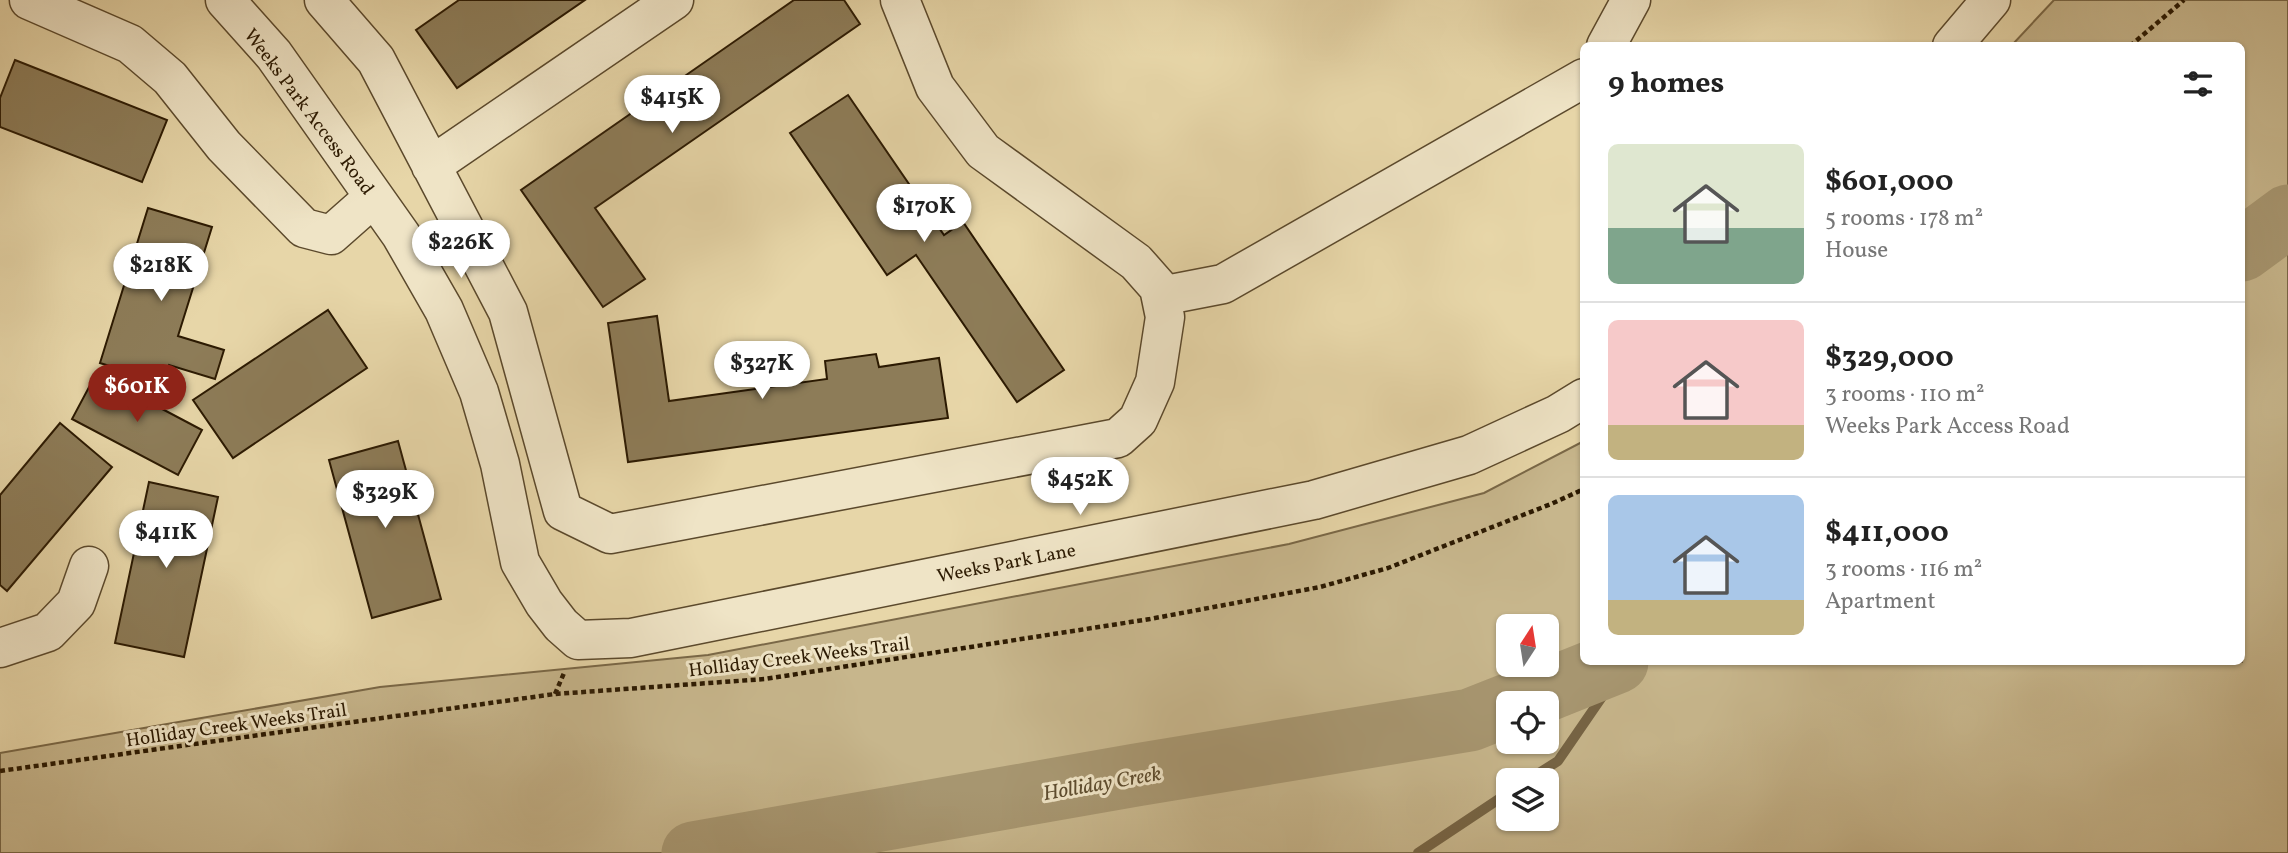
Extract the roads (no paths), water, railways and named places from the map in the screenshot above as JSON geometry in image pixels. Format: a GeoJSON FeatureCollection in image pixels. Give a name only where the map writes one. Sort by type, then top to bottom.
{"type":"FeatureCollection","features":[{"type":"Feature","properties":{"kind":"street"},"geometry":{"type":"LineString","coordinates":[[29,0],[130,44],[170,78],[224,146],[304,228],[331,235],[374,197]]}},
{"type":"Feature","properties":{"kind":"street","name":"Weeks Park Access Road"},"geometry":{"type":"LineString","coordinates":[[225,0],[274,55],[401,235],[444,310],[479,392],[500,464],[520,562],[544,603],[561,625],[578,640]]}},
{"type":"Feature","properties":{"kind":"street"},"geometry":{"type":"LineString","coordinates":[[324,0],[376,60],[508,312],[563,511],[610,534],[1118,438],[1138,420],[1155,382],[1165,317],[1159,288],[1136,262],[983,151],[935,87],[900,0]]}},
{"type":"Feature","properties":{"kind":"street"},"geometry":{"type":"LineString","coordinates":[[431,166],[674,0]]}},
{"type":"Feature","properties":{"kind":"street"},"geometry":{"type":"LineString","coordinates":[[1608,42],[1631,0]]}},
{"type":"Feature","properties":{"kind":"street"},"geometry":{"type":"LineString","coordinates":[[1955,42],[1991,0]]}},
{"type":"Feature","properties":{"kind":"street"},"geometry":{"type":"LineString","coordinates":[[1161,296],[1223,284],[1580,80]]}},
{"type":"Feature","properties":{"kind":"street","name":"Weeks Park Lane"},"geometry":{"type":"LineString","coordinates":[[578,640],[631,638],[1314,500],[1469,455],[1558,414],[1580,400]]}},
{"type":"Feature","properties":{"kind":"street"},"geometry":{"type":"LineString","coordinates":[[0,648],[48,632],[76,603],[89,566]]}},
{"type":"Feature","properties":{"kind":"waterway","name":"Holliday Creek"},"geometry":{"type":"LineString","coordinates":[[2245,248],[2288,216]]}},
{"type":"Feature","properties":{"kind":"waterway","name":"Holliday Creek"},"geometry":{"type":"LineString","coordinates":[[1544,691],[1610,665]]}},
{"type":"Feature","properties":{"kind":"waterway"},"geometry":{"type":"LineString","coordinates":[[1547,768],[1558,761],[1624,665]]}},
{"type":"Feature","properties":{"kind":"waterway","name":"Holliday Creek"},"geometry":{"type":"LineString","coordinates":[[693,853],[1136,775],[1470,720],[1496,710]]}},
{"type":"Feature","properties":{"kind":"waterway"},"geometry":{"type":"LineString","coordinates":[[1418,853],[1496,801]]}}]}
